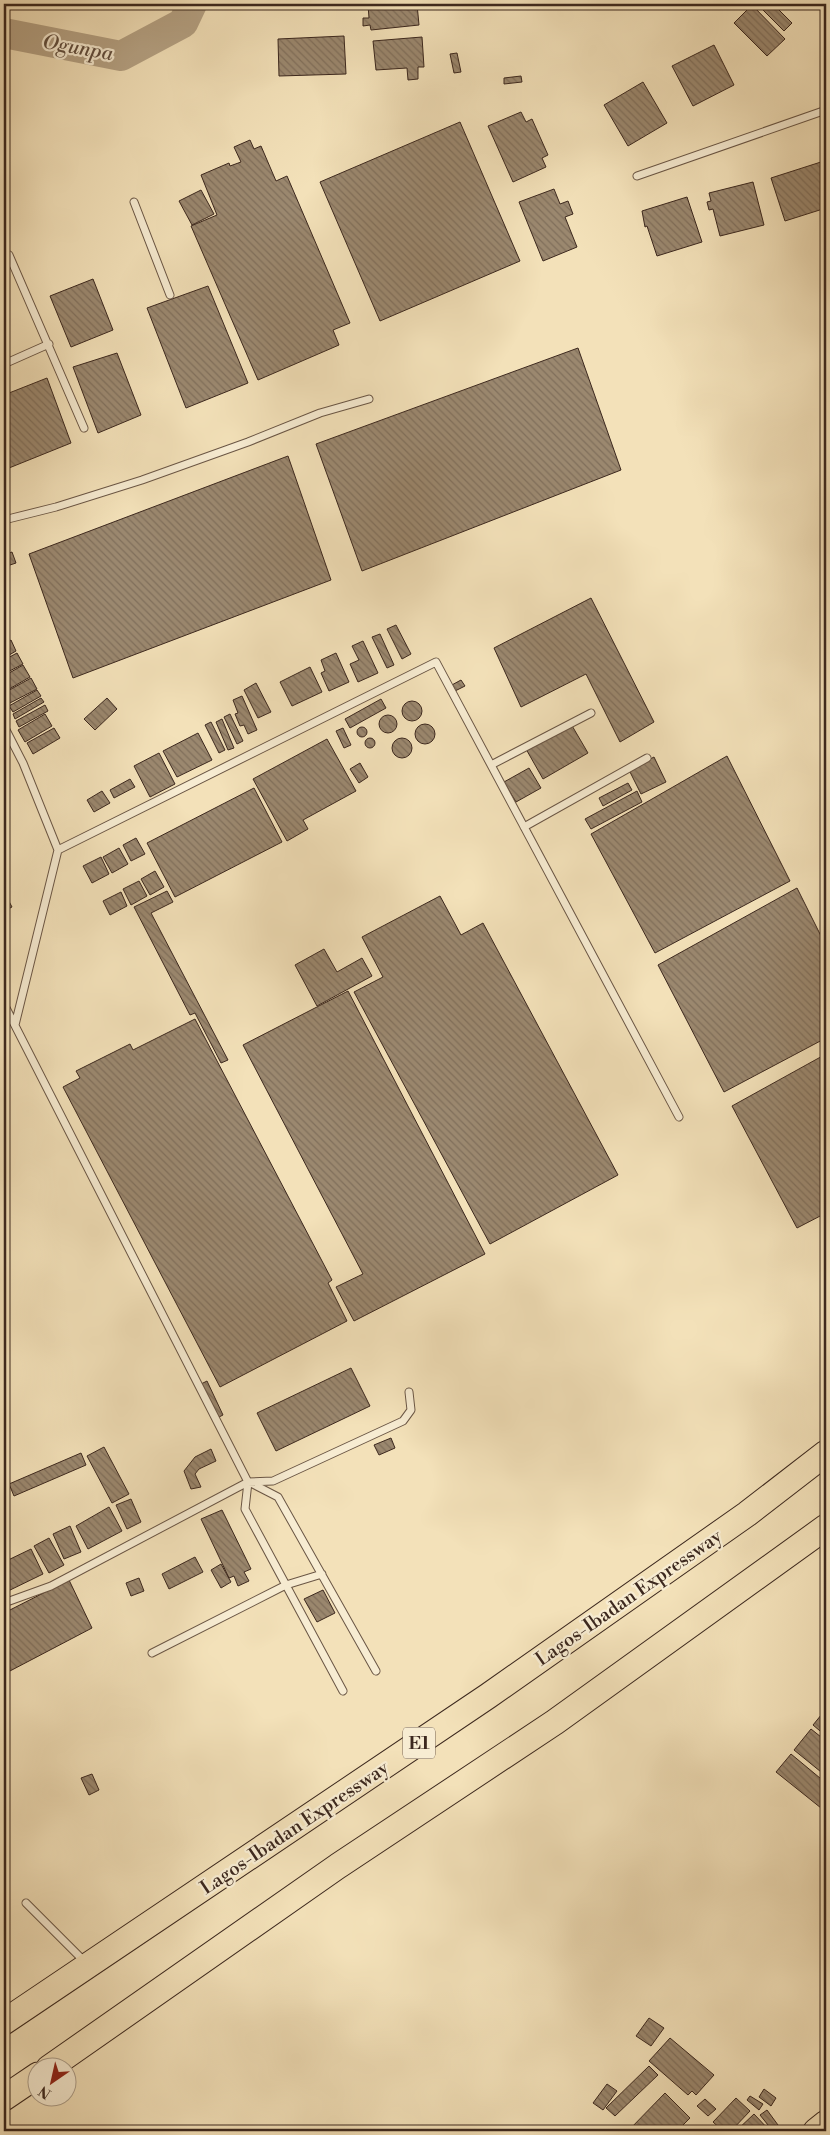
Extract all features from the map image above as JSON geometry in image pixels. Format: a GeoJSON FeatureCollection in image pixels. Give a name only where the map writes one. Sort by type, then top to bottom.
{"type":"FeatureCollection","features":[{"type":"Feature","properties":{"kind":"highway","name":"Lagos-Ibadan Expressway"},"geometry":{"type":"LineString","coordinates":[[4,2022],[488,1696],[747,1514],[826,1453]]}},
{"type":"Feature","properties":{"kind":"highway"},"geometry":{"type":"LineString","coordinates":[[63,2058],[338,1866],[555,1722],[826,1527]]}},
{"type":"Feature","properties":{"kind":"highway"},"geometry":{"type":"LineString","coordinates":[[4,2098],[28,2082]]}},
{"type":"Feature","properties":{"kind":"highway"},"geometry":{"type":"LineString","coordinates":[[816,2131],[826,2122]]}},
{"type":"Feature","properties":{"kind":"lane"},"geometry":{"type":"LineString","coordinates":[[637,176],[826,110]]}},
{"type":"Feature","properties":{"kind":"lane"},"geometry":{"type":"LineString","coordinates":[[134,202],[170,294]]}},
{"type":"Feature","properties":{"kind":"lane"},"geometry":{"type":"LineString","coordinates":[[9,254],[84,428]]}},
{"type":"Feature","properties":{"kind":"lane"},"geometry":{"type":"LineString","coordinates":[[4,364],[48,344]]}},
{"type":"Feature","properties":{"kind":"lane"},"geometry":{"type":"LineString","coordinates":[[4,520],[56,507],[142,480],[248,442],[320,413],[369,399]]}},
{"type":"Feature","properties":{"kind":"lane"},"geometry":{"type":"LineString","coordinates":[[58,850],[436,662],[679,1117]]}},
{"type":"Feature","properties":{"kind":"lane"},"geometry":{"type":"LineString","coordinates":[[491,765],[590,712]]}},
{"type":"Feature","properties":{"kind":"lane"},"geometry":{"type":"LineString","coordinates":[[4,726],[23,763],[58,850],[15,1025]]}},
{"type":"Feature","properties":{"kind":"lane"},"geometry":{"type":"LineString","coordinates":[[524,827],[647,758]]}},
{"type":"Feature","properties":{"kind":"lane"},"geometry":{"type":"LineString","coordinates":[[4,1004],[248,1482],[244,1509],[343,1691]]}},
{"type":"Feature","properties":{"kind":"lane"},"geometry":{"type":"LineString","coordinates":[[4,1604],[51,1586],[248,1482],[273,1481],[403,1421],[411,1410],[409,1392]]}},
{"type":"Feature","properties":{"kind":"lane"},"geometry":{"type":"LineString","coordinates":[[248,1482],[278,1497],[376,1671]]}},
{"type":"Feature","properties":{"kind":"lane"},"geometry":{"type":"LineString","coordinates":[[152,1653],[286,1585],[322,1574]]}},
{"type":"Feature","properties":{"kind":"lane"},"geometry":{"type":"LineString","coordinates":[[26,1903],[88,1965]]}},
{"type":"Feature","properties":{"kind":"building"},"geometry":{"type":"Polygon","coordinates":[[[417,4],[419,25],[371,30],[370,25],[363,26],[363,18],[369,18],[368,5],[417,4]]]}},
{"type":"Feature","properties":{"kind":"building"},"geometry":{"type":"Polygon","coordinates":[[[757,4],[773,4],[792,23],[784,31],[757,4]]]}},
{"type":"Feature","properties":{"kind":"building"},"geometry":{"type":"Polygon","coordinates":[[[752,5],[785,39],[767,56],[734,23],[752,5]]]}},
{"type":"Feature","properties":{"kind":"building"},"geometry":{"type":"Polygon","coordinates":[[[344,36],[346,74],[279,76],[278,39],[344,36]]]}},
{"type":"Feature","properties":{"kind":"building"},"geometry":{"type":"Polygon","coordinates":[[[422,37],[424,67],[418,67],[418,79],[408,80],[407,68],[376,70],[373,41],[422,37]]]}},
{"type":"Feature","properties":{"kind":"building"},"geometry":{"type":"Polygon","coordinates":[[[714,45],[734,85],[693,106],[672,66],[714,45]]]}},
{"type":"Feature","properties":{"kind":"building"},"geometry":{"type":"Polygon","coordinates":[[[457,53],[461,72],[454,73],[450,54],[457,53]]]}},
{"type":"Feature","properties":{"kind":"building"},"geometry":{"type":"Polygon","coordinates":[[[521,76],[522,82],[504,84],[504,78],[521,76]]]}},
{"type":"Feature","properties":{"kind":"building"},"geometry":{"type":"Polygon","coordinates":[[[643,82],[667,123],[628,146],[604,105],[643,82]]]}},
{"type":"Feature","properties":{"kind":"building"},"geometry":{"type":"Polygon","coordinates":[[[521,112],[526,122],[532,119],[548,155],[542,158],[546,167],[513,182],[488,126],[521,112]]]}},
{"type":"Feature","properties":{"kind":"building"},"geometry":{"type":"Polygon","coordinates":[[[460,122],[520,261],[380,321],[320,182],[460,122]]]}},
{"type":"Feature","properties":{"kind":"building"},"geometry":{"type":"Polygon","coordinates":[[[250,140],[254,149],[261,146],[276,181],[287,176],[350,323],[333,330],[339,345],[258,380],[191,226],[217,215],[201,175],[229,163],[230,166],[241,162],[234,147],[250,140]]]}},
{"type":"Feature","properties":{"kind":"building"},"geometry":{"type":"Polygon","coordinates":[[[824,161],[826,167],[826,208],[785,221],[771,178],[824,161]]]}},
{"type":"Feature","properties":{"kind":"building"},"geometry":{"type":"Polygon","coordinates":[[[753,182],[764,225],[720,236],[713,209],[709,210],[707,202],[711,201],[709,193],[753,182]]]}},
{"type":"Feature","properties":{"kind":"building"},"geometry":{"type":"Polygon","coordinates":[[[554,189],[560,204],[568,201],[573,214],[565,217],[577,247],[543,261],[519,202],[554,189]]]}},
{"type":"Feature","properties":{"kind":"building"},"geometry":{"type":"Polygon","coordinates":[[[201,190],[214,214],[192,225],[179,201],[201,190]]]}},
{"type":"Feature","properties":{"kind":"building"},"geometry":{"type":"Polygon","coordinates":[[[687,197],[702,242],[657,256],[647,226],[645,227],[642,211],[687,197]]]}},
{"type":"Feature","properties":{"kind":"building"},"geometry":{"type":"Polygon","coordinates":[[[93,279],[113,330],[71,347],[50,296],[93,279]]]}},
{"type":"Feature","properties":{"kind":"building"},"geometry":{"type":"Polygon","coordinates":[[[208,286],[248,383],[186,408],[147,308],[208,286]]]}},
{"type":"Feature","properties":{"kind":"building"},"geometry":{"type":"Polygon","coordinates":[[[578,348],[621,470],[362,571],[316,444],[578,348]]]}},
{"type":"Feature","properties":{"kind":"building"},"geometry":{"type":"Polygon","coordinates":[[[117,353],[141,415],[98,433],[73,367],[117,353]]]}},
{"type":"Feature","properties":{"kind":"building"},"geometry":{"type":"Polygon","coordinates":[[[47,378],[71,443],[4,470],[4,395],[47,378]]]}},
{"type":"Feature","properties":{"kind":"building"},"geometry":{"type":"Polygon","coordinates":[[[288,456],[331,580],[73,678],[29,554],[288,456]]]}},
{"type":"Feature","properties":{"kind":"building"},"geometry":{"type":"Polygon","coordinates":[[[12,552],[16,563],[4,567],[4,555],[12,552]]]}},
{"type":"Feature","properties":{"kind":"building"},"geometry":{"type":"Polygon","coordinates":[[[591,598],[654,722],[620,742],[586,674],[521,707],[494,648],[591,598]]]}},
{"type":"Feature","properties":{"kind":"building"},"geometry":{"type":"Polygon","coordinates":[[[396,625],[411,654],[402,659],[387,629],[396,625]]]}},
{"type":"Feature","properties":{"kind":"building"},"geometry":{"type":"Polygon","coordinates":[[[380,634],[394,665],[387,668],[372,637],[380,634]]]}},
{"type":"Feature","properties":{"kind":"building"},"geometry":{"type":"Polygon","coordinates":[[[11,640],[16,651],[4,658],[4,644],[11,640]]]}},
{"type":"Feature","properties":{"kind":"building"},"geometry":{"type":"Polygon","coordinates":[[[363,641],[378,673],[358,682],[350,664],[359,660],[352,646],[363,641]]]}},
{"type":"Feature","properties":{"kind":"building"},"geometry":{"type":"Polygon","coordinates":[[[17,653],[23,664],[4,674],[4,660],[17,653]]]}},
{"type":"Feature","properties":{"kind":"building"},"geometry":{"type":"Polygon","coordinates":[[[336,653],[349,682],[329,691],[321,673],[325,671],[321,660],[336,653]]]}},
{"type":"Feature","properties":{"kind":"building"},"geometry":{"type":"Polygon","coordinates":[[[23,665],[30,677],[4,692],[4,676],[23,665]]]}},
{"type":"Feature","properties":{"kind":"building"},"geometry":{"type":"Polygon","coordinates":[[[310,667],[322,692],[292,706],[280,682],[310,667]]]}},
{"type":"Feature","properties":{"kind":"building"},"geometry":{"type":"Polygon","coordinates":[[[31,678],[37,689],[8,704],[4,693],[31,678]]]}},
{"type":"Feature","properties":{"kind":"building"},"geometry":{"type":"Polygon","coordinates":[[[461,680],[465,686],[453,692],[450,686],[461,680]]]}},
{"type":"Feature","properties":{"kind":"building"},"geometry":{"type":"Polygon","coordinates":[[[256,683],[271,712],[258,718],[244,690],[256,683]]]}},
{"type":"Feature","properties":{"kind":"building"},"geometry":{"type":"Polygon","coordinates":[[[37,690],[41,696],[13,712],[9,706],[37,690]]]}},
{"type":"Feature","properties":{"kind":"building"},"geometry":{"type":"Polygon","coordinates":[[[242,696],[257,730],[248,734],[244,725],[240,726],[235,714],[238,713],[233,700],[242,696]]]}},
{"type":"Feature","properties":{"kind":"building"},"geometry":{"type":"Polygon","coordinates":[[[41,698],[44,702],[15,719],[13,714],[41,698]]]}},
{"type":"Feature","properties":{"kind":"building"},"geometry":{"type":"Polygon","coordinates":[[[107,698],[117,709],[95,730],[84,719],[107,698]]]}},
{"type":"Feature","properties":{"kind":"building"},"geometry":{"type":"Polygon","coordinates":[[[381,699],[386,708],[350,728],[345,719],[381,699]]]}},
{"type":"Feature","properties":{"kind":"building"},"geometry":{"type":"Polygon","coordinates":[[[412,701],[419,704],[422,711],[419,718],[412,721],[405,718],[402,711],[405,704],[412,701]]]}},
{"type":"Feature","properties":{"kind":"building"},"geometry":{"type":"Polygon","coordinates":[[[45,705],[48,711],[19,727],[16,721],[45,705]]]}},
{"type":"Feature","properties":{"kind":"building"},"geometry":{"type":"Polygon","coordinates":[[[45,714],[52,726],[25,742],[18,730],[45,714]]]}},
{"type":"Feature","properties":{"kind":"building"},"geometry":{"type":"Polygon","coordinates":[[[230,714],[243,741],[237,744],[224,717],[230,714]]]}},
{"type":"Feature","properties":{"kind":"building"},"geometry":{"type":"Polygon","coordinates":[[[384,715],[392,715],[397,720],[395,731],[384,733],[379,728],[379,720],[384,715]]]}},
{"type":"Feature","properties":{"kind":"building"},"geometry":{"type":"Polygon","coordinates":[[[222,719],[234,748],[228,750],[216,722],[222,719]]]}},
{"type":"Feature","properties":{"kind":"building"},"geometry":{"type":"Polygon","coordinates":[[[211,722],[225,750],[219,753],[205,725],[211,722]]]}},
{"type":"Feature","properties":{"kind":"building"},"geometry":{"type":"Polygon","coordinates":[[[425,724],[432,727],[435,734],[432,741],[425,744],[418,741],[415,734],[418,727],[425,724]]]}},
{"type":"Feature","properties":{"kind":"building"},"geometry":{"type":"Polygon","coordinates":[[[571,724],[588,753],[543,779],[526,749],[571,724]]]}},
{"type":"Feature","properties":{"kind":"building"},"geometry":{"type":"Polygon","coordinates":[[[362,727],[367,732],[362,737],[357,732],[362,727]]]}},
{"type":"Feature","properties":{"kind":"building"},"geometry":{"type":"Polygon","coordinates":[[[54,728],[60,738],[33,754],[27,743],[54,728]]]}},
{"type":"Feature","properties":{"kind":"building"},"geometry":{"type":"Polygon","coordinates":[[[343,728],[351,745],[344,748],[336,731],[343,728]]]}},
{"type":"Feature","properties":{"kind":"building"},"geometry":{"type":"Polygon","coordinates":[[[198,733],[212,760],[177,777],[163,751],[198,733]]]}},
{"type":"Feature","properties":{"kind":"building"},"geometry":{"type":"Polygon","coordinates":[[[368,738],[372,738],[375,743],[374,747],[368,748],[365,745],[365,741],[368,738]]]}},
{"type":"Feature","properties":{"kind":"building"},"geometry":{"type":"Polygon","coordinates":[[[402,738],[409,741],[412,748],[409,755],[402,758],[395,755],[392,748],[395,741],[402,738]]]}},
{"type":"Feature","properties":{"kind":"building"},"geometry":{"type":"Polygon","coordinates":[[[327,739],[356,791],[303,820],[308,829],[287,841],[253,779],[327,739]]]}},
{"type":"Feature","properties":{"kind":"building"},"geometry":{"type":"Polygon","coordinates":[[[159,753],[175,784],[150,797],[134,766],[159,753]]]}},
{"type":"Feature","properties":{"kind":"building"},"geometry":{"type":"Polygon","coordinates":[[[727,756],[790,881],[655,953],[591,834],[727,756]]]}},
{"type":"Feature","properties":{"kind":"building"},"geometry":{"type":"Polygon","coordinates":[[[654,757],[666,782],[641,794],[629,770],[654,757]]]}},
{"type":"Feature","properties":{"kind":"building"},"geometry":{"type":"Polygon","coordinates":[[[360,763],[368,777],[359,783],[350,769],[360,763]]]}},
{"type":"Feature","properties":{"kind":"building"},"geometry":{"type":"Polygon","coordinates":[[[529,768],[541,788],[516,802],[504,782],[529,768]]]}},
{"type":"Feature","properties":{"kind":"building"},"geometry":{"type":"Polygon","coordinates":[[[130,779],[135,787],[114,798],[110,790],[130,779]]]}},
{"type":"Feature","properties":{"kind":"building"},"geometry":{"type":"Polygon","coordinates":[[[628,783],[632,790],[603,806],[599,798],[628,783]]]}},
{"type":"Feature","properties":{"kind":"building"},"geometry":{"type":"Polygon","coordinates":[[[254,788],[282,842],[175,897],[147,843],[254,788]]]}},
{"type":"Feature","properties":{"kind":"building"},"geometry":{"type":"Polygon","coordinates":[[[102,791],[110,803],[94,812],[87,800],[102,791]]]}},
{"type":"Feature","properties":{"kind":"building"},"geometry":{"type":"Polygon","coordinates":[[[637,791],[642,802],[591,829],[585,819],[637,791]]]}},
{"type":"Feature","properties":{"kind":"building"},"geometry":{"type":"Polygon","coordinates":[[[136,838],[145,854],[131,861],[123,845],[136,838]]]}},
{"type":"Feature","properties":{"kind":"building"},"geometry":{"type":"Polygon","coordinates":[[[119,848],[128,864],[112,873],[103,857],[119,848]]]}},
{"type":"Feature","properties":{"kind":"building"},"geometry":{"type":"Polygon","coordinates":[[[101,857],[109,874],[92,883],[83,866],[101,857]]]}},
{"type":"Feature","properties":{"kind":"building"},"geometry":{"type":"Polygon","coordinates":[[[155,871],[164,887],[150,895],[141,879],[155,871]]]}},
{"type":"Feature","properties":{"kind":"building"},"geometry":{"type":"Polygon","coordinates":[[[139,881],[147,896],[131,905],[123,889],[139,881]]]}},
{"type":"Feature","properties":{"kind":"building"},"geometry":{"type":"Polygon","coordinates":[[[797,888],[826,946],[826,1038],[724,1092],[658,965],[797,888]]]}},
{"type":"Feature","properties":{"kind":"building"},"geometry":{"type":"Polygon","coordinates":[[[167,891],[173,902],[151,913],[228,1060],[221,1063],[195,1013],[190,1015],[134,907],[167,891]]]}},
{"type":"Feature","properties":{"kind":"building"},"geometry":{"type":"Polygon","coordinates":[[[4,892],[12,907],[4,911],[4,892]]]}},
{"type":"Feature","properties":{"kind":"building"},"geometry":{"type":"Polygon","coordinates":[[[121,892],[127,906],[110,915],[103,901],[121,892]]]}},
{"type":"Feature","properties":{"kind":"building"},"geometry":{"type":"Polygon","coordinates":[[[440,896],[461,935],[483,923],[618,1175],[490,1244],[354,992],[383,977],[362,937],[440,896]]]}},
{"type":"Feature","properties":{"kind":"building"},"geometry":{"type":"Polygon","coordinates":[[[324,949],[337,972],[362,958],[372,976],[317,1006],[295,965],[324,949]]]}},
{"type":"Feature","properties":{"kind":"building"},"geometry":{"type":"Polygon","coordinates":[[[348,991],[485,1254],[354,1321],[336,1287],[363,1274],[243,1045],[348,991]]]}},
{"type":"Feature","properties":{"kind":"building"},"geometry":{"type":"Polygon","coordinates":[[[195,1019],[332,1280],[328,1283],[347,1321],[220,1387],[63,1087],[80,1078],[76,1071],[130,1044],[133,1050],[195,1019]]]}},
{"type":"Feature","properties":{"kind":"building"},"geometry":{"type":"Polygon","coordinates":[[[826,1054],[826,1213],[797,1228],[732,1106],[826,1054]]]}},
{"type":"Feature","properties":{"kind":"building"},"geometry":{"type":"Polygon","coordinates":[[[351,1368],[370,1406],[276,1451],[257,1413],[351,1368]]]}},
{"type":"Feature","properties":{"kind":"building"},"geometry":{"type":"Polygon","coordinates":[[[207,1381],[223,1415],[217,1418],[201,1384],[207,1381]]]}},
{"type":"Feature","properties":{"kind":"building"},"geometry":{"type":"Polygon","coordinates":[[[391,1438],[395,1448],[379,1455],[374,1445],[391,1438]]]}},
{"type":"Feature","properties":{"kind":"building"},"geometry":{"type":"Polygon","coordinates":[[[104,1447],[129,1494],[112,1503],[87,1456],[104,1447]]]}},
{"type":"Feature","properties":{"kind":"building"},"geometry":{"type":"Polygon","coordinates":[[[211,1449],[216,1461],[199,1469],[195,1474],[201,1487],[191,1489],[184,1471],[195,1457],[211,1449]]]}},
{"type":"Feature","properties":{"kind":"building"},"geometry":{"type":"Polygon","coordinates":[[[81,1453],[86,1465],[14,1496],[9,1484],[81,1453]]]}},
{"type":"Feature","properties":{"kind":"building"},"geometry":{"type":"Polygon","coordinates":[[[131,1499],[141,1522],[127,1529],[116,1505],[131,1499]]]}},
{"type":"Feature","properties":{"kind":"building"},"geometry":{"type":"Polygon","coordinates":[[[109,1507],[122,1531],[88,1549],[76,1526],[109,1507]]]}},
{"type":"Feature","properties":{"kind":"building"},"geometry":{"type":"Polygon","coordinates":[[[222,1510],[251,1569],[244,1572],[249,1581],[238,1586],[234,1576],[229,1578],[201,1519],[222,1510]]]}},
{"type":"Feature","properties":{"kind":"building"},"geometry":{"type":"Polygon","coordinates":[[[70,1526],[81,1552],[64,1559],[53,1534],[70,1526]]]}},
{"type":"Feature","properties":{"kind":"building"},"geometry":{"type":"Polygon","coordinates":[[[49,1538],[64,1565],[49,1573],[34,1546],[49,1538]]]}},
{"type":"Feature","properties":{"kind":"building"},"geometry":{"type":"Polygon","coordinates":[[[31,1549],[43,1574],[6,1592],[4,1586],[4,1562],[31,1549]]]}},
{"type":"Feature","properties":{"kind":"building"},"geometry":{"type":"Polygon","coordinates":[[[195,1557],[203,1572],[169,1589],[162,1574],[195,1557]]]}},
{"type":"Feature","properties":{"kind":"building"},"geometry":{"type":"Polygon","coordinates":[[[221,1564],[231,1582],[221,1588],[211,1570],[221,1564]]]}},
{"type":"Feature","properties":{"kind":"building"},"geometry":{"type":"Polygon","coordinates":[[[139,1578],[144,1591],[131,1596],[126,1583],[139,1578]]]}},
{"type":"Feature","properties":{"kind":"building"},"geometry":{"type":"Polygon","coordinates":[[[69,1580],[92,1628],[8,1672],[4,1663],[4,1613],[69,1580]]]}},
{"type":"Feature","properties":{"kind":"building"},"geometry":{"type":"Polygon","coordinates":[[[323,1590],[335,1613],[317,1622],[304,1599],[323,1590]]]}},
{"type":"Feature","properties":{"kind":"building"},"geometry":{"type":"Polygon","coordinates":[[[826,1709],[826,1736],[813,1725],[826,1709]]]}},
{"type":"Feature","properties":{"kind":"building"},"geometry":{"type":"Polygon","coordinates":[[[811,1729],[826,1741],[826,1776],[794,1750],[811,1729]]]}},
{"type":"Feature","properties":{"kind":"building"},"geometry":{"type":"Polygon","coordinates":[[[791,1754],[826,1783],[826,1812],[776,1772],[791,1754]]]}},
{"type":"Feature","properties":{"kind":"building"},"geometry":{"type":"Polygon","coordinates":[[[92,1774],[99,1790],[89,1795],[81,1778],[92,1774]]]}},
{"type":"Feature","properties":{"kind":"building"},"geometry":{"type":"Polygon","coordinates":[[[649,2018],[664,2028],[651,2046],[636,2036],[649,2018]]]}},
{"type":"Feature","properties":{"kind":"building"},"geometry":{"type":"Polygon","coordinates":[[[670,2038],[714,2075],[696,2095],[692,2091],[688,2095],[649,2061],[670,2038]]]}},
{"type":"Feature","properties":{"kind":"building"},"geometry":{"type":"Polygon","coordinates":[[[649,2066],[658,2075],[615,2116],[606,2108],[649,2066]]]}},
{"type":"Feature","properties":{"kind":"building"},"geometry":{"type":"Polygon","coordinates":[[[607,2084],[617,2091],[603,2110],[593,2103],[607,2084]]]}},
{"type":"Feature","properties":{"kind":"building"},"geometry":{"type":"Polygon","coordinates":[[[764,2089],[776,2098],[771,2106],[759,2097],[764,2089]]]}},
{"type":"Feature","properties":{"kind":"building"},"geometry":{"type":"Polygon","coordinates":[[[665,2093],[690,2118],[677,2131],[628,2131],[665,2093]]]}},
{"type":"Feature","properties":{"kind":"building"},"geometry":{"type":"Polygon","coordinates":[[[750,2096],[763,2104],[759,2110],[747,2100],[750,2096]]]}},
{"type":"Feature","properties":{"kind":"building"},"geometry":{"type":"Polygon","coordinates":[[[736,2098],[750,2111],[731,2131],[723,2131],[713,2122],[736,2098]]]}},
{"type":"Feature","properties":{"kind":"building"},"geometry":{"type":"Polygon","coordinates":[[[705,2099],[716,2109],[708,2116],[697,2106],[705,2099]]]}},
{"type":"Feature","properties":{"kind":"building"},"geometry":{"type":"Polygon","coordinates":[[[767,2110],[778,2125],[772,2130],[760,2115],[767,2110]]]}},
{"type":"Feature","properties":{"kind":"building"},"geometry":{"type":"Polygon","coordinates":[[[754,2114],[770,2131],[736,2131],[754,2114]]]}},
{"type":"Feature","properties":{"kind":"waterway","name":"Ogunpa"},"geometry":{"type":"LineString","coordinates":[[4,33],[121,56],[183,23],[192,4]]}}]}
